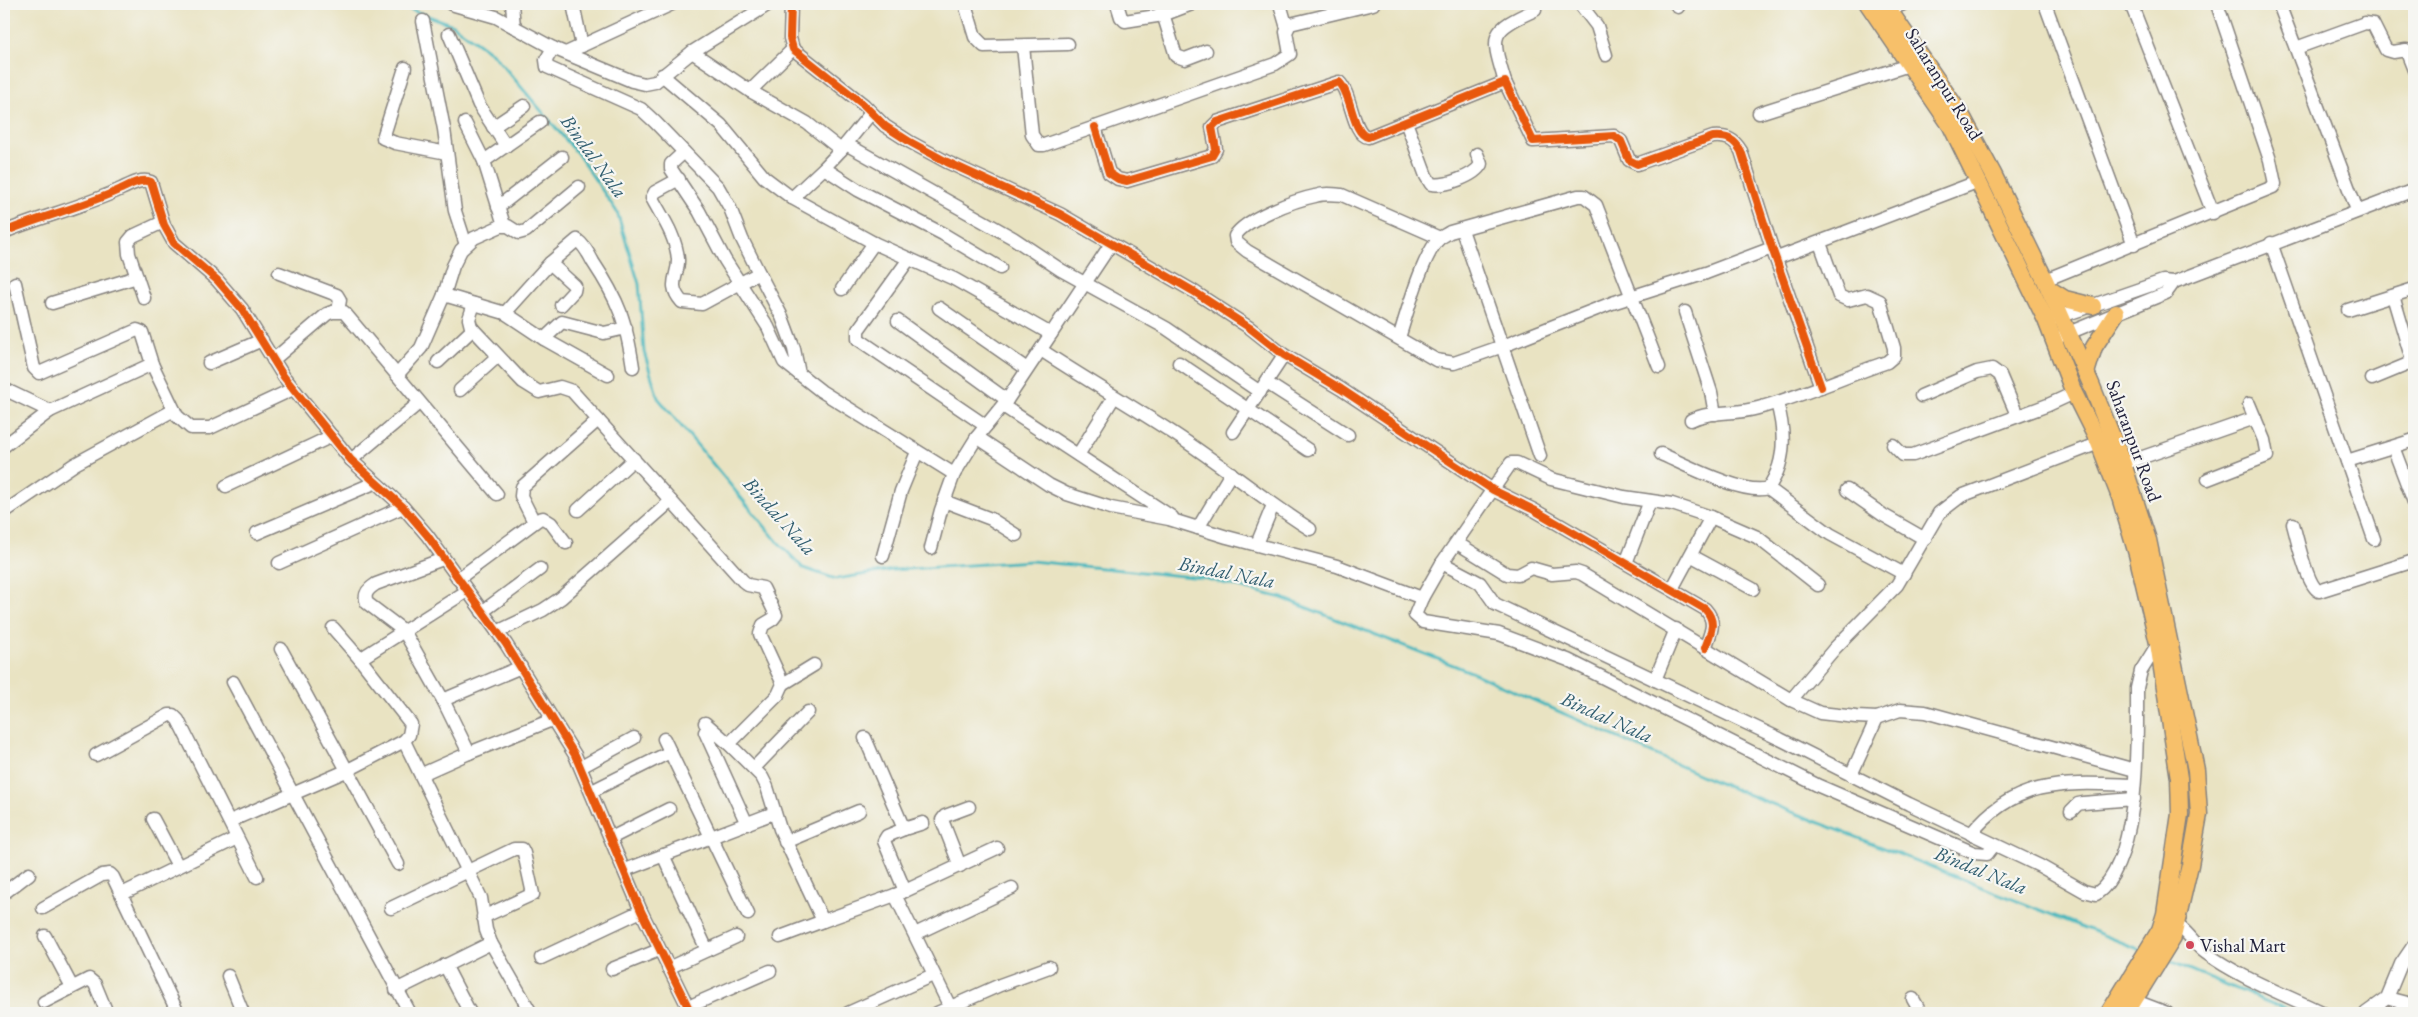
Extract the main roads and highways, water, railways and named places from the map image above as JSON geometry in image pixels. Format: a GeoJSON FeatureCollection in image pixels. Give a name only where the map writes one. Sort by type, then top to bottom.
{"type":"FeatureCollection","features":[{"type":"Feature","properties":{"kind":"main road","name":"Saharanpur Road"},"geometry":{"type":"LineString","coordinates":[[1868,4],[1909,65],[1957,122],[1977,182],[2061,336],[2086,374],[2122,464],[2148,540],[2163,637]]}},
{"type":"Feature","properties":{"kind":"main road","name":"Saharanpur Road"},"geometry":{"type":"LineString","coordinates":[[1892,6],[2047,284],[2053,319]]}},
{"type":"Feature","properties":{"kind":"main road"},"geometry":{"type":"LineString","coordinates":[[2047,284],[2078,304],[2093,306]]}},
{"type":"Feature","properties":{"kind":"main road"},"geometry":{"type":"LineString","coordinates":[[2086,374],[2094,347],[2116,314]]}},
{"type":"Feature","properties":{"kind":"main road","name":"Saharanpur Road"},"geometry":{"type":"LineString","coordinates":[[2061,336],[2074,393],[2099,443],[2120,497],[2163,637],[2196,770],[2199,814],[2168,928],[2127,1002]]}},
{"type":"Feature","properties":{"kind":"main road"},"geometry":{"type":"LineString","coordinates":[[2109,1013],[2127,1002]]}},
{"type":"Feature","properties":{"kind":"waterway","name":"Bindal Nala"},"geometry":{"type":"LineString","coordinates":[[395,4],[453,25],[494,55],[577,153],[617,212],[639,284],[644,352],[658,398],[777,541],[803,568],[836,579],[893,570],[1031,561],[1203,578],[1282,598],[1471,672],[1714,781],[2141,950]]}},
{"type":"Feature","properties":{"kind":"waterway","name":"Bindal Nala"},"geometry":{"type":"LineString","coordinates":[[2165,959],[2294,1013]]}},
{"type":"Feature","properties":{"kind":"place","name":"Vishal Mart"},"geometry":{"type":"Point","coordinates":[2190,945]}}]}
